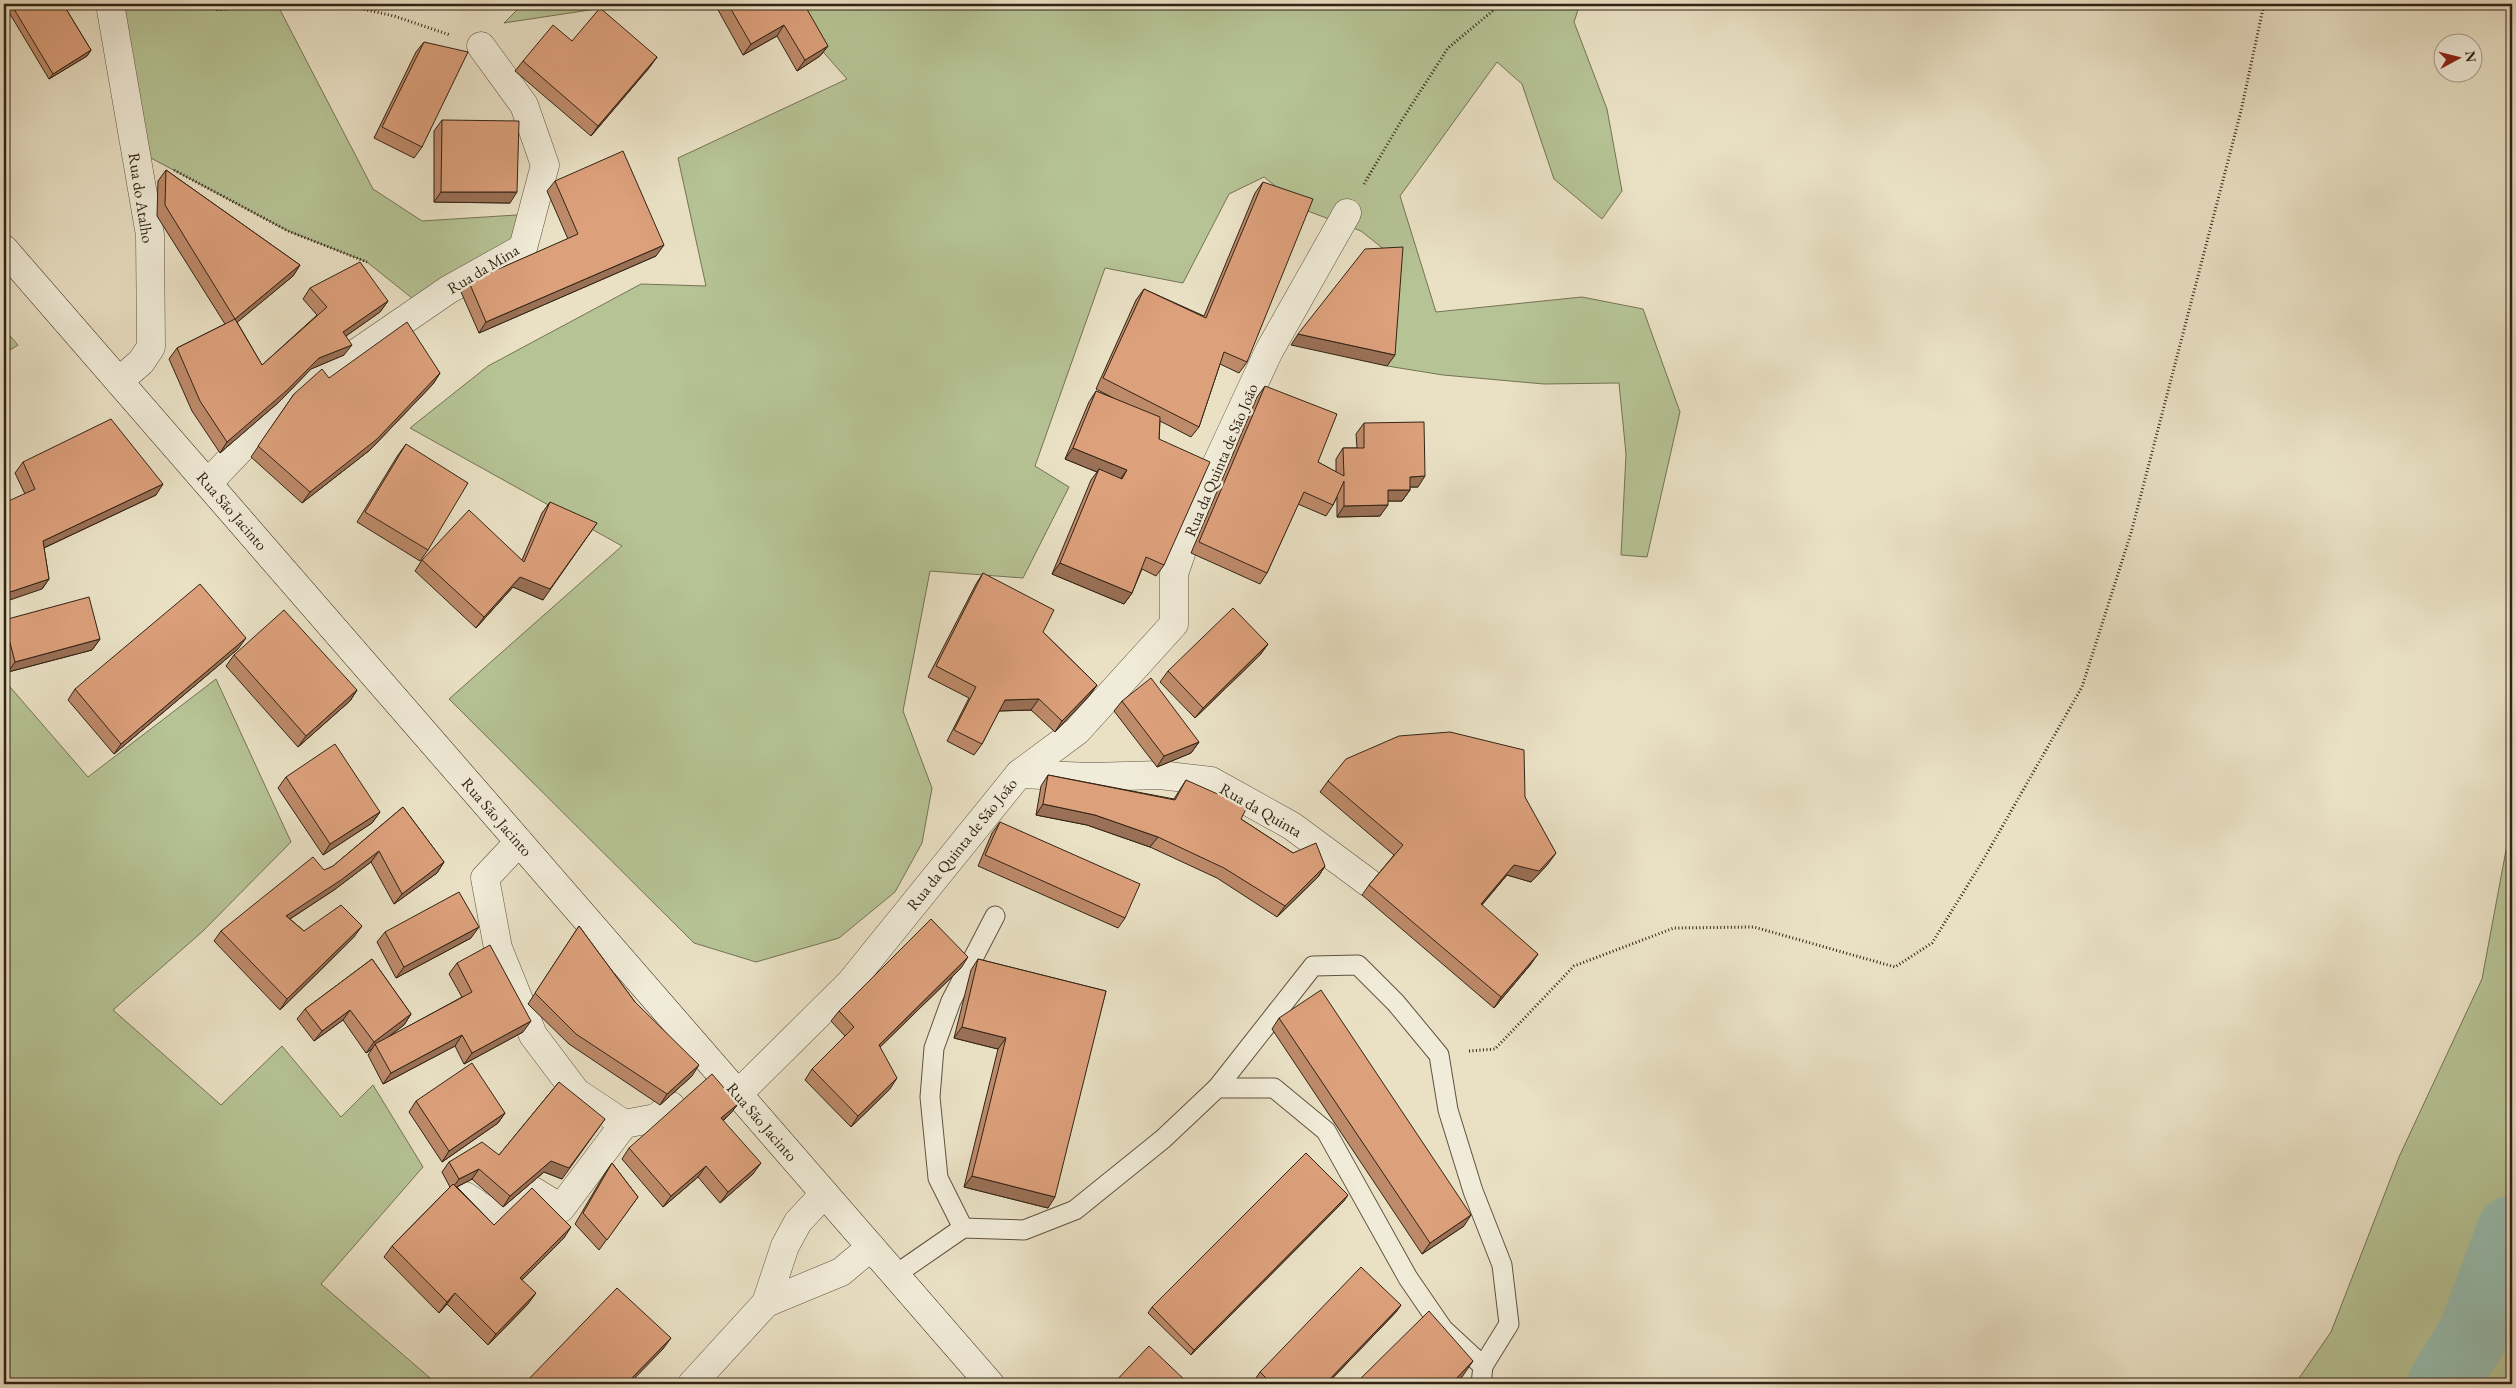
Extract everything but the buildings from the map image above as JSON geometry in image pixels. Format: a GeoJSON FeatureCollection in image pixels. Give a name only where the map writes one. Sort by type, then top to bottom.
{"type":"FeatureCollection","features":[{"type":"Feature","properties":{"kind":"street","name":"Rua do Atalho"},"geometry":{"type":"LineString","coordinates":[[110,4],[150,235],[151,347],[141,362],[119,382]]}},
{"type":"Feature","properties":{"kind":"street","name":"Rua da Mina"},"geometry":{"type":"LineString","coordinates":[[208,483],[310,376],[330,371],[448,290],[523,248],[545,165],[524,105],[481,46]]}},
{"type":"Feature","properties":{"kind":"street","name":"Rua da Quinta de São João"},"geometry":{"type":"LineString","coordinates":[[738,1094],[850,983],[1019,774],[1077,731],[1139,665],[1174,624],[1174,574],[1198,506],[1269,350],[1347,213]]}},
{"type":"Feature","properties":{"kind":"street","name":"Rua São Jacinto"},"geometry":{"type":"LineString","coordinates":[[4,249],[990,1384]]}},
{"type":"Feature","properties":{"kind":"street","name":"Rua da Quinta"},"geometry":{"type":"LineString","coordinates":[[1019,774],[1091,777],[1160,775],[1211,781],[1292,826],[1369,883]]}},
{"type":"Feature","properties":{"kind":"street"},"geometry":{"type":"LineString","coordinates":[[519,842],[485,878],[498,948],[533,1034],[576,1092],[624,1124]]}},
{"type":"Feature","properties":{"kind":"street"},"geometry":{"type":"LineString","coordinates":[[460,1202],[465,1196],[492,1214],[509,1208],[533,1191],[560,1208],[624,1124],[656,1118],[671,1106]]}},
{"type":"Feature","properties":{"kind":"street"},"geometry":{"type":"LineString","coordinates":[[692,1384],[766,1303],[785,1246],[798,1222],[824,1194]]}},
{"type":"Feature","properties":{"kind":"street"},"geometry":{"type":"LineString","coordinates":[[766,1303],[841,1272],[871,1247]]}},
{"type":"Feature","properties":{"kind":"lane"},"geometry":{"type":"LineString","coordinates":[[963,1228],[938,1178],[930,1096],[934,1048],[951,1001],[995,916]]}},
{"type":"Feature","properties":{"kind":"lane"},"geometry":{"type":"LineString","coordinates":[[895,1275],[963,1228],[1024,1230],[1075,1210],[1163,1139],[1217,1088],[1313,966],[1358,965],[1396,1003],[1439,1054],[1454,1128],[1473,1191],[1502,1265],[1509,1324],[1482,1375],[1443,1329],[1408,1278],[1326,1131],[1274,1088],[1217,1088]]}},
{"type":"Feature","properties":{"kind":"path"},"geometry":{"type":"LineString","coordinates":[[204,4],[218,10],[265,4]]}},
{"type":"Feature","properties":{"kind":"path"},"geometry":{"type":"LineString","coordinates":[[340,4],[394,16],[481,46]]}},
{"type":"Feature","properties":{"kind":"path"},"geometry":{"type":"LineString","coordinates":[[1347,213],[1400,123],[1448,48],[1501,4]]}},
{"type":"Feature","properties":{"kind":"path"},"geometry":{"type":"LineString","coordinates":[[1439,1054],[1495,1049],[1574,966],[1674,928],[1754,927],[1895,967],[1932,943],[1982,862],[2082,687],[2131,533],[2241,111],[2264,4]]}},
{"type":"Feature","properties":{"kind":"path"},"geometry":{"type":"LineString","coordinates":[[134,149],[288,231],[367,262]]}},
{"type":"Feature","properties":{"kind":"green space"},"geometry":{"type":"Polygon","coordinates":[[[108,4],[204,4],[219,10],[277,4],[373,189],[422,221],[532,214],[523,248],[423,307],[367,262],[288,231],[134,149],[108,4]]]}},
{"type":"Feature","properties":{"kind":"green space"},"geometry":{"type":"Polygon","coordinates":[[[523,4],[629,4],[504,23],[523,4]]]}},
{"type":"Feature","properties":{"kind":"green space"},"geometry":{"type":"Polygon","coordinates":[[[781,4],[1580,4],[1574,22],[1607,109],[1622,191],[1602,219],[1554,179],[1522,84],[1497,62],[1400,196],[1436,312],[1582,297],[1643,309],[1680,412],[1647,557],[1621,555],[1626,454],[1619,383],[1544,384],[1443,375],[1387,366],[1395,258],[1361,231],[1305,210],[1264,177],[1229,194],[1183,283],[1105,268],[1035,466],[1069,487],[1023,578],[930,571],[903,711],[932,788],[922,843],[895,892],[839,938],[756,962],[694,943],[449,699],[622,546],[410,428],[488,366],[641,284],[706,286],[678,158],[847,79],[781,4]]]}},
{"type":"Feature","properties":{"kind":"green space"},"geometry":{"type":"Polygon","coordinates":[[[4,329],[18,345],[4,354],[4,329]]]}},
{"type":"Feature","properties":{"kind":"green space"},"geometry":{"type":"Polygon","coordinates":[[[216,679],[291,842],[203,931],[113,1010],[221,1105],[282,1046],[341,1117],[373,1085],[423,1167],[321,1284],[437,1384],[4,1384],[4,680],[88,777],[216,679]]]}},
{"type":"Feature","properties":{"kind":"green space"},"geometry":{"type":"Polygon","coordinates":[[[2512,818],[2512,1384],[2295,1384],[2331,1332],[2399,1157],[2482,979],[2512,818]]]}},
{"type":"Feature","properties":{"kind":"waterway"},"geometry":{"type":"LineString","coordinates":[[2443,1384],[2474,1333],[2512,1231]]}}]}
